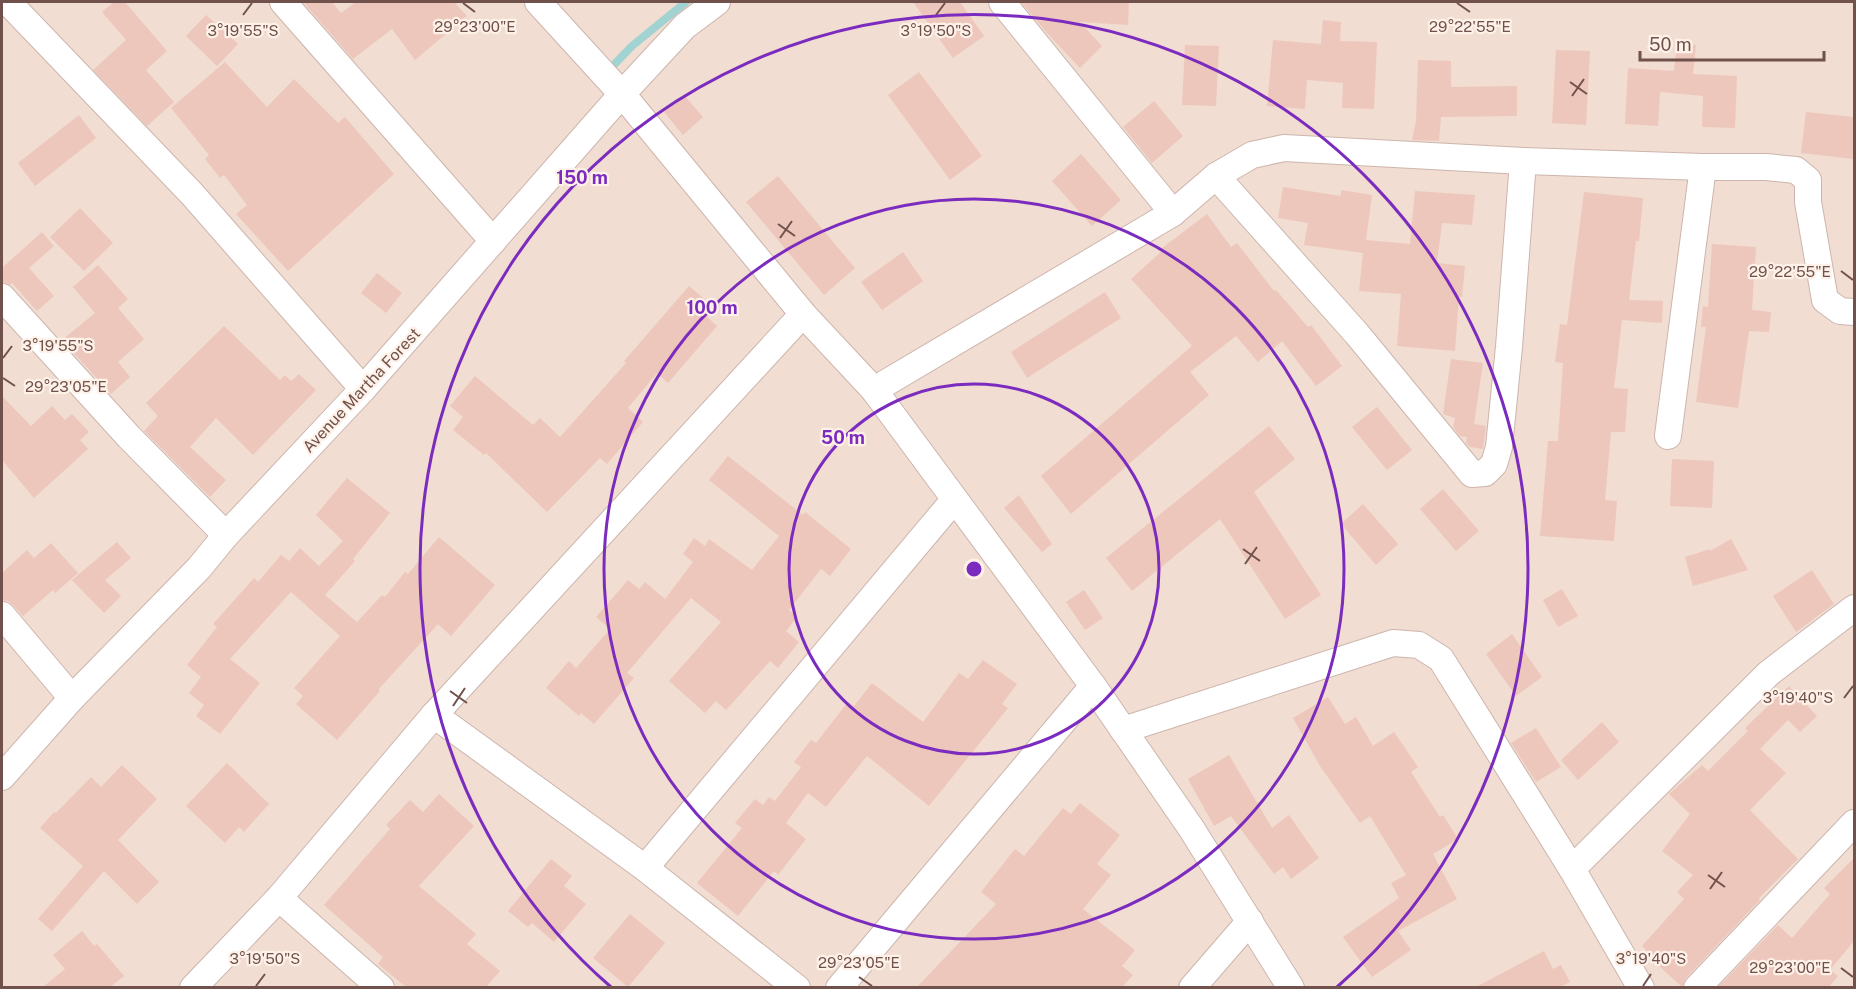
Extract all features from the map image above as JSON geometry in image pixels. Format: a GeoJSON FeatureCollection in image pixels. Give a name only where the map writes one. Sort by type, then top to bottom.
{"type":"FeatureCollection","features":[{"type":"Feature","properties":{"kind":"street"},"geometry":{"type":"LineString","coordinates":[[8,2],[192,194],[363,389]]}},
{"type":"Feature","properties":{"kind":"street"},"geometry":{"type":"LineString","coordinates":[[283,2],[493,242]]}},
{"type":"Feature","properties":{"kind":"street"},"geometry":{"type":"LineString","coordinates":[[538,2],[622,94],[803,314],[874,390],[1093,686],[1191,828],[1291,987]]}},
{"type":"Feature","properties":{"kind":"street","name":"Avenue Martha Forest"},"geometry":{"type":"LineString","coordinates":[[2,777],[72,698],[199,568],[226,535],[363,389],[622,94],[685,26],[717,2]]}},
{"type":"Feature","properties":{"kind":"street"},"geometry":{"type":"LineString","coordinates":[[1002,2],[1173,213]]}},
{"type":"Feature","properties":{"kind":"street"},"geometry":{"type":"LineString","coordinates":[[874,390],[1173,213],[1216,176],[1252,155],[1284,148],[1523,161],[1702,167],[1766,166],[1796,170],[1808,180],[1808,202],[1825,300],[1840,311],[1854,312]]}},
{"type":"Feature","properties":{"kind":"street"},"geometry":{"type":"LineString","coordinates":[[1216,176],[1357,334],[1472,474],[1485,473],[1494,464],[1499,447],[1523,161]]}},
{"type":"Feature","properties":{"kind":"street"},"geometry":{"type":"LineString","coordinates":[[1668,436],[1702,167]]}},
{"type":"Feature","properties":{"kind":"street"},"geometry":{"type":"LineString","coordinates":[[2,297],[129,437],[226,535]]}},
{"type":"Feature","properties":{"kind":"street"},"geometry":{"type":"LineString","coordinates":[[193,987],[279,898],[434,715],[803,314]]}},
{"type":"Feature","properties":{"kind":"street"},"geometry":{"type":"LineString","coordinates":[[645,868],[954,500]]}},
{"type":"Feature","properties":{"kind":"street"},"geometry":{"type":"LineString","coordinates":[[1572,869],[1769,673],[1854,608]]}},
{"type":"Feature","properties":{"kind":"street"},"geometry":{"type":"LineString","coordinates":[[2,615],[72,698]]}},
{"type":"Feature","properties":{"kind":"street"},"geometry":{"type":"LineString","coordinates":[[1123,730],[1393,643],[1419,645],[1441,658],[1572,869],[1641,987]]}},
{"type":"Feature","properties":{"kind":"street"},"geometry":{"type":"LineString","coordinates":[[839,987],[1093,686]]}},
{"type":"Feature","properties":{"kind":"street"},"geometry":{"type":"LineString","coordinates":[[434,715],[645,868],[797,987]]}},
{"type":"Feature","properties":{"kind":"street"},"geometry":{"type":"LineString","coordinates":[[1697,987],[1854,823]]}},
{"type":"Feature","properties":{"kind":"street"},"geometry":{"type":"LineString","coordinates":[[279,898],[381,987]]}},
{"type":"Feature","properties":{"kind":"street"},"geometry":{"type":"LineString","coordinates":[[1192,987],[1250,921]]}},
{"type":"Feature","properties":{"kind":"shaded area"},"geometry":{"type":"Polygon","coordinates":[[[2,2],[1854,2],[1854,987],[2,987],[2,2]]]}},
{"type":"Feature","properties":{"kind":"building"},"geometry":{"type":"Polygon","coordinates":[[[114,2],[125,2],[167,51],[146,70],[174,102],[147,126],[93,70],[126,40],[102,12],[114,2]]]}},
{"type":"Feature","properties":{"kind":"building"},"geometry":{"type":"Polygon","coordinates":[[[303,2],[332,2],[341,13],[356,2],[454,2],[467,16],[415,60],[392,29],[353,59],[303,2]]]}},
{"type":"Feature","properties":{"kind":"building"},"geometry":{"type":"Polygon","coordinates":[[[913,2],[960,2],[984,36],[953,58],[913,2]]]}},
{"type":"Feature","properties":{"kind":"building"},"geometry":{"type":"Polygon","coordinates":[[[1021,2],[1129,2],[1128,25],[1080,22],[1102,46],[1080,68],[1021,2]]]}},
{"type":"Feature","properties":{"kind":"building"},"geometry":{"type":"Polygon","coordinates":[[[206,15],[238,44],[217,66],[186,36],[206,15]]]}},
{"type":"Feature","properties":{"kind":"building"},"geometry":{"type":"Polygon","coordinates":[[[1323,20],[1341,22],[1340,41],[1377,42],[1374,109],[1342,108],[1343,83],[1307,80],[1305,109],[1267,106],[1273,40],[1321,44],[1323,20]]]}},
{"type":"Feature","properties":{"kind":"building"},"geometry":{"type":"Polygon","coordinates":[[[1677,43],[1696,45],[1693,74],[1737,76],[1735,128],[1702,127],[1703,96],[1660,92],[1658,126],[1625,124],[1628,68],[1674,71],[1677,43]]]}},
{"type":"Feature","properties":{"kind":"building"},"geometry":{"type":"Polygon","coordinates":[[[1185,45],[1219,46],[1216,106],[1182,105],[1185,45]]]}},
{"type":"Feature","properties":{"kind":"building"},"geometry":{"type":"Polygon","coordinates":[[[1556,50],[1590,51],[1586,125],[1552,123],[1556,50]]]}},
{"type":"Feature","properties":{"kind":"building"},"geometry":{"type":"Polygon","coordinates":[[[1418,60],[1451,61],[1451,87],[1517,86],[1517,116],[1441,117],[1439,141],[1412,140],[1416,121],[1418,60]]]}},
{"type":"Feature","properties":{"kind":"building"},"geometry":{"type":"Polygon","coordinates":[[[225,62],[267,107],[294,79],[338,123],[345,117],[394,174],[288,271],[236,214],[247,205],[224,175],[220,178],[205,159],[209,155],[171,108],[225,62]]]}},
{"type":"Feature","properties":{"kind":"building"},"geometry":{"type":"Polygon","coordinates":[[[919,72],[982,156],[950,180],[888,95],[919,72]]]}},
{"type":"Feature","properties":{"kind":"building"},"geometry":{"type":"Polygon","coordinates":[[[684,95],[703,117],[683,135],[664,112],[684,95]]]}},
{"type":"Feature","properties":{"kind":"building"},"geometry":{"type":"Polygon","coordinates":[[[1154,101],[1183,136],[1152,163],[1123,127],[1154,101]]]}},
{"type":"Feature","properties":{"kind":"building"},"geometry":{"type":"Polygon","coordinates":[[[1806,112],[1854,117],[1854,159],[1801,153],[1806,112]]]}},
{"type":"Feature","properties":{"kind":"building"},"geometry":{"type":"Polygon","coordinates":[[[79,115],[96,138],[35,186],[18,163],[79,115]]]}},
{"type":"Feature","properties":{"kind":"building"},"geometry":{"type":"Polygon","coordinates":[[[1081,154],[1121,200],[1092,226],[1052,181],[1081,154]]]}},
{"type":"Feature","properties":{"kind":"building"},"geometry":{"type":"Polygon","coordinates":[[[778,176],[855,268],[824,295],[746,202],[778,176]]]}},
{"type":"Feature","properties":{"kind":"building"},"geometry":{"type":"Polygon","coordinates":[[[1283,187],[1341,196],[1341,190],[1372,195],[1366,240],[1410,244],[1415,191],[1475,195],[1472,225],[1442,223],[1437,263],[1465,266],[1462,297],[1459,297],[1455,351],[1397,346],[1401,294],[1359,291],[1363,253],[1304,245],[1308,223],[1278,218],[1283,187]]]}},
{"type":"Feature","properties":{"kind":"building"},"geometry":{"type":"Polygon","coordinates":[[[1584,192],[1643,198],[1639,241],[1636,241],[1629,300],[1663,301],[1662,323],[1622,320],[1614,388],[1628,389],[1625,432],[1611,432],[1605,500],[1617,501],[1614,541],[1540,536],[1548,441],[1558,441],[1563,363],[1555,362],[1560,324],[1567,325],[1584,192]]]}},
{"type":"Feature","properties":{"kind":"building"},"geometry":{"type":"Polygon","coordinates":[[[80,208],[113,243],[84,271],[50,237],[80,208]]]}},
{"type":"Feature","properties":{"kind":"building"},"geometry":{"type":"Polygon","coordinates":[[[1207,214],[1231,247],[1237,243],[1274,291],[1276,290],[1308,327],[1311,325],[1342,366],[1316,386],[1282,341],[1258,362],[1236,336],[1190,372],[1209,395],[1071,514],[1041,476],[1192,346],[1131,279],[1163,250],[1162,248],[1207,214]]]}},
{"type":"Feature","properties":{"kind":"building"},"geometry":{"type":"Polygon","coordinates":[[[42,232],[54,246],[29,268],[54,296],[37,311],[12,283],[10,285],[2,282],[2,268],[42,232]]]}},
{"type":"Feature","properties":{"kind":"building"},"geometry":{"type":"Polygon","coordinates":[[[1712,244],[1756,247],[1752,310],[1771,312],[1769,332],[1749,331],[1738,408],[1696,402],[1706,327],[1701,327],[1703,306],[1708,307],[1712,244]]]}},
{"type":"Feature","properties":{"kind":"building"},"geometry":{"type":"Polygon","coordinates":[[[903,252],[923,281],[882,310],[861,282],[903,252]]]}},
{"type":"Feature","properties":{"kind":"building"},"geometry":{"type":"Polygon","coordinates":[[[98,265],[128,299],[118,308],[144,339],[118,362],[130,377],[111,394],[62,340],[95,313],[73,287],[98,265]]]}},
{"type":"Feature","properties":{"kind":"building"},"geometry":{"type":"Polygon","coordinates":[[[377,273],[402,293],[386,313],[361,293],[377,273]]]}},
{"type":"Feature","properties":{"kind":"building"},"geometry":{"type":"Polygon","coordinates":[[[689,286],[715,308],[707,317],[717,326],[668,383],[657,373],[628,408],[643,422],[607,464],[600,458],[547,512],[486,453],[484,455],[453,430],[463,417],[450,406],[475,376],[533,425],[540,418],[560,437],[626,363],[624,361],[689,286]]]}},
{"type":"Feature","properties":{"kind":"building"},"geometry":{"type":"Polygon","coordinates":[[[1105,292],[1121,318],[1027,378],[1011,352],[1105,292]]]}},
{"type":"Feature","properties":{"kind":"building"},"geometry":{"type":"Polygon","coordinates":[[[224,326],[280,380],[285,375],[291,381],[299,374],[316,390],[253,455],[216,418],[190,447],[226,480],[210,497],[144,431],[158,416],[146,403],[224,326]]]}},
{"type":"Feature","properties":{"kind":"building"},"geometry":{"type":"Polygon","coordinates":[[[1451,359],[1483,363],[1474,424],[1486,426],[1483,449],[1470,447],[1466,443],[1467,437],[1460,436],[1453,427],[1455,418],[1443,414],[1451,359]]]}},
{"type":"Feature","properties":{"kind":"building"},"geometry":{"type":"Polygon","coordinates":[[[2,396],[31,426],[52,406],[65,420],[72,414],[89,432],[80,440],[88,449],[34,498],[2,460],[2,396]]]}},
{"type":"Feature","properties":{"kind":"building"},"geometry":{"type":"Polygon","coordinates":[[[1377,407],[1412,450],[1387,470],[1352,427],[1377,407]]]}},
{"type":"Feature","properties":{"kind":"building"},"geometry":{"type":"Polygon","coordinates":[[[1269,426],[1295,459],[1254,492],[1321,595],[1285,619],[1220,519],[1132,591],[1106,558],[1269,426]]]}},
{"type":"Feature","properties":{"kind":"building"},"geometry":{"type":"Polygon","coordinates":[[[728,456],[803,515],[805,512],[851,549],[830,576],[821,569],[789,610],[797,617],[786,631],[799,642],[778,668],[770,661],[726,710],[716,701],[705,713],[669,681],[721,622],[691,598],[627,673],[634,678],[594,724],[581,713],[579,716],[546,688],[569,661],[576,668],[610,629],[596,617],[628,580],[639,589],[645,582],[665,599],[693,562],[683,554],[694,538],[705,546],[709,539],[752,570],[779,536],[709,480],[728,456]]]}},
{"type":"Feature","properties":{"kind":"building"},"geometry":{"type":"Polygon","coordinates":[[[1672,459],[1714,461],[1712,508],[1670,506],[1672,459]]]}},
{"type":"Feature","properties":{"kind":"building"},"geometry":{"type":"Polygon","coordinates":[[[347,478],[390,513],[353,559],[355,561],[325,595],[357,622],[382,595],[385,597],[405,572],[408,574],[439,537],[495,585],[451,636],[438,624],[378,690],[380,691],[337,740],[296,704],[303,696],[294,688],[340,636],[291,592],[230,659],[260,683],[220,734],[196,716],[204,705],[189,693],[201,677],[187,665],[217,627],[213,624],[254,578],[258,582],[281,555],[289,561],[300,548],[319,566],[343,541],[316,515],[347,478]]]}},
{"type":"Feature","properties":{"kind":"building"},"geometry":{"type":"Polygon","coordinates":[[[1443,489],[1479,531],[1456,551],[1420,509],[1443,489]]]}},
{"type":"Feature","properties":{"kind":"building"},"geometry":{"type":"Polygon","coordinates":[[[1019,495],[1052,544],[1042,552],[1004,508],[1019,495]]]}},
{"type":"Feature","properties":{"kind":"building"},"geometry":{"type":"Polygon","coordinates":[[[1363,504],[1398,544],[1376,565],[1341,524],[1363,504]]]}},
{"type":"Feature","properties":{"kind":"building"},"geometry":{"type":"Polygon","coordinates":[[[1731,539],[1748,570],[1693,586],[1685,557],[1710,549],[1710,551],[1731,539]]]}},
{"type":"Feature","properties":{"kind":"building"},"geometry":{"type":"Polygon","coordinates":[[[117,542],[131,558],[105,580],[121,596],[104,613],[72,580],[117,542]]]}},
{"type":"Feature","properties":{"kind":"building"},"geometry":{"type":"Polygon","coordinates":[[[51,543],[78,573],[55,593],[53,590],[23,616],[8,601],[2,600],[2,573],[27,550],[34,558],[51,543]]]}},
{"type":"Feature","properties":{"kind":"building"},"geometry":{"type":"Polygon","coordinates":[[[1812,570],[1834,604],[1796,632],[1773,596],[1812,570]]]}},
{"type":"Feature","properties":{"kind":"building"},"geometry":{"type":"Polygon","coordinates":[[[1562,589],[1578,616],[1558,627],[1543,600],[1562,589]]]}},
{"type":"Feature","properties":{"kind":"building"},"geometry":{"type":"Polygon","coordinates":[[[1084,590],[1103,618],[1085,630],[1066,602],[1084,590]]]}},
{"type":"Feature","properties":{"kind":"building"},"geometry":{"type":"Polygon","coordinates":[[[1512,634],[1542,677],[1516,696],[1486,654],[1512,634]]]}},
{"type":"Feature","properties":{"kind":"building"},"geometry":{"type":"Polygon","coordinates":[[[983,660],[1017,684],[1002,704],[1008,708],[929,806],[867,756],[826,807],[808,793],[786,823],[806,839],[778,875],[774,871],[738,916],[697,883],[742,828],[735,823],[755,799],[763,805],[769,797],[775,801],[801,767],[794,762],[811,740],[816,743],[848,702],[854,706],[872,683],[923,722],[959,673],[968,679],[983,660]]]}},
{"type":"Feature","properties":{"kind":"building"},"geometry":{"type":"Polygon","coordinates":[[[1789,686],[1817,716],[1800,732],[1788,720],[1760,749],[1786,773],[1750,810],[1798,859],[1686,978],[1682,987],[1646,954],[1648,952],[1642,946],[1684,899],[1677,892],[1693,875],[1662,851],[1690,814],[1669,794],[1702,765],[1708,771],[1748,731],[1745,728],[1789,686]]]}},
{"type":"Feature","properties":{"kind":"building"},"geometry":{"type":"Polygon","coordinates":[[[1328,697],[1345,724],[1356,717],[1373,746],[1394,732],[1418,767],[1411,772],[1440,817],[1443,815],[1458,839],[1433,854],[1457,899],[1398,931],[1411,950],[1372,977],[1343,937],[1399,898],[1391,883],[1406,875],[1370,816],[1360,823],[1320,766],[1293,718],[1328,697]]]}},
{"type":"Feature","properties":{"kind":"building"},"geometry":{"type":"Polygon","coordinates":[[[1602,722],[1619,742],[1578,780],[1561,760],[1602,722]]]}},
{"type":"Feature","properties":{"kind":"building"},"geometry":{"type":"Polygon","coordinates":[[[1536,728],[1561,767],[1536,782],[1511,743],[1536,728]]]}},
{"type":"Feature","properties":{"kind":"building"},"geometry":{"type":"Polygon","coordinates":[[[1229,755],[1272,828],[1289,815],[1319,858],[1291,879],[1283,867],[1274,874],[1231,816],[1214,826],[1188,779],[1229,755]]]}},
{"type":"Feature","properties":{"kind":"building"},"geometry":{"type":"Polygon","coordinates":[[[227,763],[269,804],[244,832],[239,827],[225,843],[186,806],[227,763]]]}},
{"type":"Feature","properties":{"kind":"building"},"geometry":{"type":"Polygon","coordinates":[[[122,765],[157,799],[118,840],[159,882],[137,904],[104,871],[52,931],[38,919],[83,866],[40,828],[91,777],[101,787],[122,765]]]}},
{"type":"Feature","properties":{"kind":"building"},"geometry":{"type":"Polygon","coordinates":[[[439,794],[474,826],[419,886],[476,934],[467,944],[500,971],[486,987],[406,987],[378,964],[383,957],[324,905],[390,829],[386,825],[410,800],[423,812],[439,794]]]}},
{"type":"Feature","properties":{"kind":"building"},"geometry":{"type":"Polygon","coordinates":[[[1080,803],[1120,835],[1097,864],[1111,875],[1083,909],[1135,950],[1122,966],[1133,975],[1122,987],[917,987],[996,904],[981,892],[1015,849],[1024,856],[1063,808],[1071,814],[1080,803]]]}},
{"type":"Feature","properties":{"kind":"building"},"geometry":{"type":"Polygon","coordinates":[[[1854,858],[1854,941],[1830,970],[1838,976],[1829,987],[1718,987],[1778,925],[1792,938],[1830,894],[1824,888],[1854,858]]]}},
{"type":"Feature","properties":{"kind":"building"},"geometry":{"type":"Polygon","coordinates":[[[551,859],[572,876],[564,886],[586,904],[554,942],[532,923],[528,927],[508,911],[551,859]]]}},
{"type":"Feature","properties":{"kind":"building"},"geometry":{"type":"Polygon","coordinates":[[[630,914],[665,943],[628,987],[593,958],[630,914]]]}},
{"type":"Feature","properties":{"kind":"building"},"geometry":{"type":"Polygon","coordinates":[[[82,931],[94,946],[97,944],[124,976],[110,987],[43,987],[65,969],[53,955],[82,931]]]}},
{"type":"Feature","properties":{"kind":"building"},"geometry":{"type":"Polygon","coordinates":[[[1544,951],[1553,969],[1561,965],[1570,982],[1563,987],[1476,987],[1544,951]]]}},
{"type":"Feature","properties":{"kind":"waterway"},"geometry":{"type":"LineString","coordinates":[[607,72],[632,46],[686,2]]}}]}
